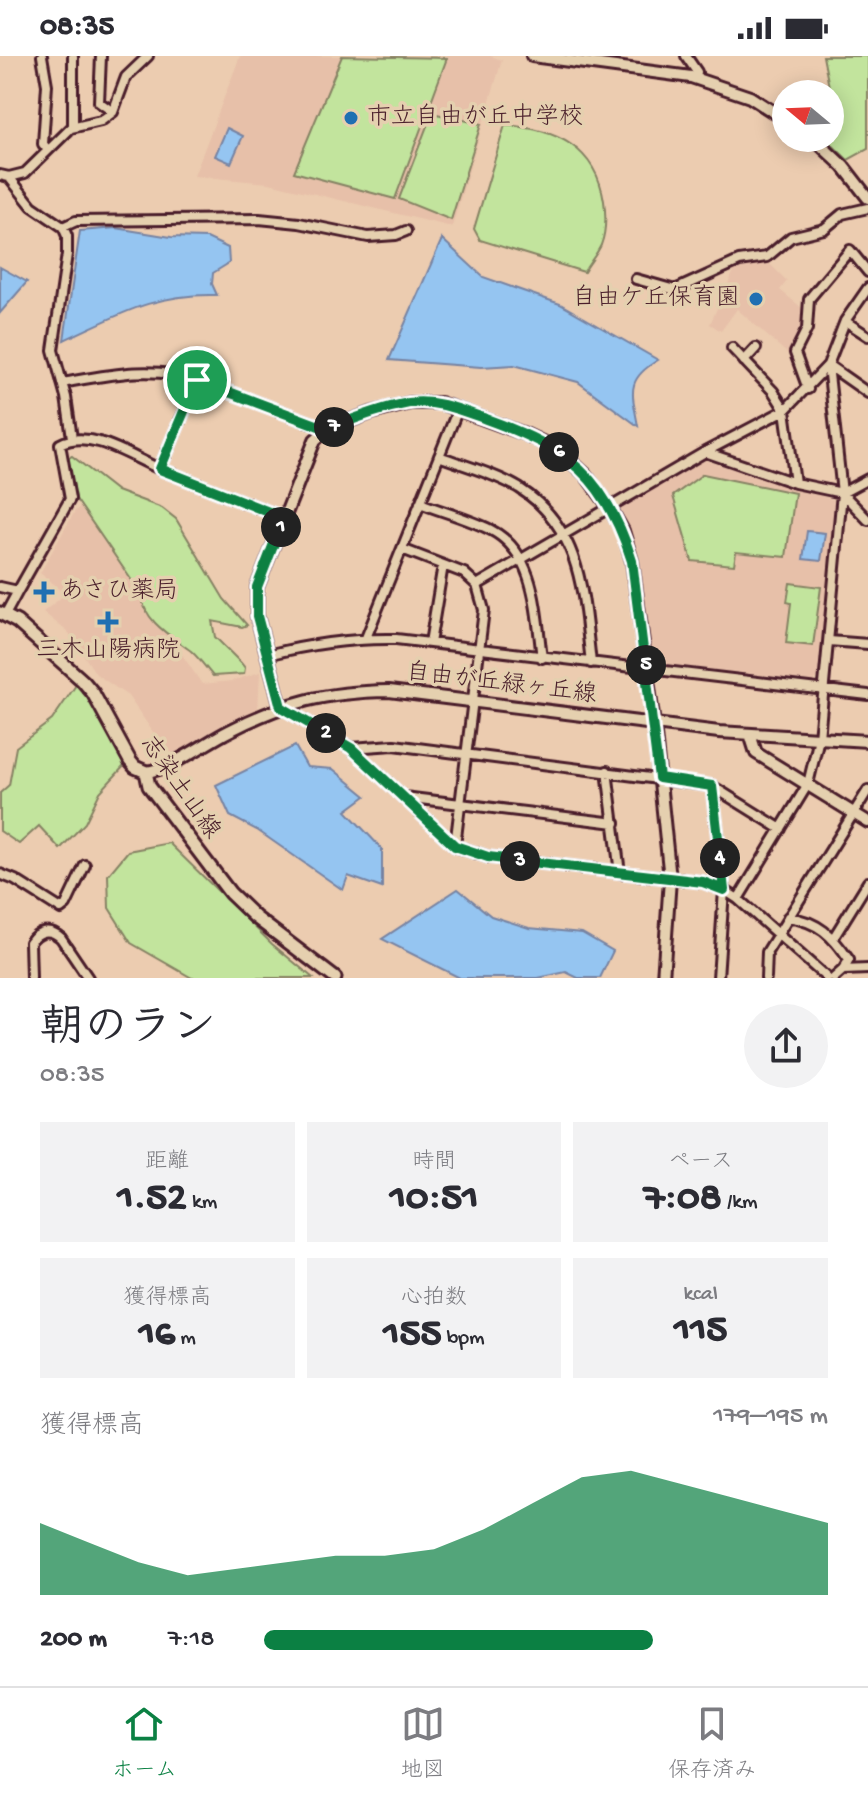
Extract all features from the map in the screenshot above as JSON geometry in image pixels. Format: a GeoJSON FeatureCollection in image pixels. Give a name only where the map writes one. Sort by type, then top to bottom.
{"type":"FeatureCollection","features":[{"type":"Feature","properties":{"kind":"main road","name":"志染土山線"},"geometry":{"type":"LineString","coordinates":[[3,614],[78,675],[93,693],[130,761],[146,772],[149,786],[230,893],[255,917],[335,978]]}},
{"type":"Feature","properties":{"kind":"street"},"geometry":{"type":"LineString","coordinates":[[42,56],[47,85],[43,144],[48,150]]}},
{"type":"Feature","properties":{"kind":"street"},"geometry":{"type":"LineString","coordinates":[[73,56],[73,127]]}},
{"type":"Feature","properties":{"kind":"street"},"geometry":{"type":"LineString","coordinates":[[101,56],[99,102],[113,112]]}},
{"type":"Feature","properties":{"kind":"street"},"geometry":{"type":"LineString","coordinates":[[5,176],[25,173],[73,127],[101,121],[113,112],[126,77],[146,56]]}},
{"type":"Feature","properties":{"kind":"street"},"geometry":{"type":"LineString","coordinates":[[532,56],[695,78],[750,97],[772,111]]}},
{"type":"Feature","properties":{"kind":"street"},"geometry":{"type":"LineString","coordinates":[[686,56],[697,72],[695,78]]}},
{"type":"Feature","properties":{"kind":"street"},"geometry":{"type":"LineString","coordinates":[[828,152],[868,198]]}},
{"type":"Feature","properties":{"kind":"street"},"geometry":{"type":"LineString","coordinates":[[5,176],[32,206],[63,227],[67,236],[53,350],[72,438]]}},
{"type":"Feature","properties":{"kind":"street"},"geometry":{"type":"LineString","coordinates":[[636,279],[675,290],[739,261],[767,257],[791,237],[824,229],[842,214],[868,208]]}},
{"type":"Feature","properties":{"kind":"street"},"geometry":{"type":"LineString","coordinates":[[63,227],[76,221],[259,219],[299,223],[368,237],[406,231]]}},
{"type":"Feature","properties":{"kind":"street"},"geometry":{"type":"LineString","coordinates":[[808,389],[795,353],[807,329],[809,299],[850,250],[868,272]]}},
{"type":"Feature","properties":{"kind":"street"},"geometry":{"type":"LineString","coordinates":[[477,585],[705,452],[785,410],[828,365],[845,321],[868,288]]}},
{"type":"Feature","properties":{"kind":"street"},"geometry":{"type":"LineString","coordinates":[[845,321],[868,336]]}},
{"type":"Feature","properties":{"kind":"street"},"geometry":{"type":"LineString","coordinates":[[732,348],[773,391],[785,410],[795,483]]}},
{"type":"Feature","properties":{"kind":"street"},"geometry":{"type":"LineString","coordinates":[[744,361],[756,348]]}},
{"type":"Feature","properties":{"kind":"street"},"geometry":{"type":"LineString","coordinates":[[828,365],[868,393]]}},
{"type":"Feature","properties":{"kind":"street"},"geometry":{"type":"LineString","coordinates":[[738,899],[808,784],[819,738],[842,493],[828,365]]}},
{"type":"Feature","properties":{"kind":"street"},"geometry":{"type":"LineString","coordinates":[[62,383],[145,370],[182,375],[327,429]]}},
{"type":"Feature","properties":{"kind":"street"},"geometry":{"type":"LineString","coordinates":[[160,469],[197,380]]}},
{"type":"Feature","properties":{"kind":"street"},"geometry":{"type":"LineString","coordinates":[[663,978],[670,879],[654,724],[632,561],[623,531],[610,508],[585,474],[557,449],[440,403],[410,403],[327,429],[315,440],[257,587],[257,616],[281,707],[351,748],[455,846],[488,857],[670,879],[703,882],[738,899],[822,976]]}},
{"type":"Feature","properties":{"kind":"street"},"geometry":{"type":"LineString","coordinates":[[366,638],[458,409]]}},
{"type":"Feature","properties":{"kind":"street"},"geometry":{"type":"LineString","coordinates":[[3,614],[70,499],[60,444],[72,438],[92,440],[284,518]]}},
{"type":"Feature","properties":{"kind":"street"},"geometry":{"type":"LineString","coordinates":[[705,452],[795,483],[842,493],[868,520]]}},
{"type":"Feature","properties":{"kind":"street"},"geometry":{"type":"LineString","coordinates":[[439,456],[517,486],[542,504],[564,534],[581,574],[591,663]]}},
{"type":"Feature","properties":{"kind":"street"},"geometry":{"type":"LineString","coordinates":[[842,493],[868,479]]}},
{"type":"Feature","properties":{"kind":"street"},"geometry":{"type":"LineString","coordinates":[[420,503],[492,530],[510,543],[522,559],[535,600],[542,658]]}},
{"type":"Feature","properties":{"kind":"street"},"geometry":{"type":"LineString","coordinates":[[402,549],[464,573],[477,585],[484,610],[455,846]]}},
{"type":"Feature","properties":{"kind":"street"},"geometry":{"type":"LineString","coordinates":[[430,643],[443,565]]}},
{"type":"Feature","properties":{"kind":"street"},"geometry":{"type":"LineString","coordinates":[[0,587],[18,591]]}},
{"type":"Feature","properties":{"kind":"street"},"geometry":{"type":"LineString","coordinates":[[267,655],[311,644],[366,638],[868,695]]}},
{"type":"Feature","properties":{"kind":"street"},"geometry":{"type":"LineString","coordinates":[[829,641],[868,644]]}},
{"type":"Feature","properties":{"kind":"street","name":"自由が丘緑ヶ丘線"},"geometry":{"type":"LineString","coordinates":[[146,772],[281,707],[342,692],[389,691],[654,724],[868,741]]}},
{"type":"Feature","properties":{"kind":"street"},"geometry":{"type":"LineString","coordinates":[[750,734],[756,753],[868,822]]}},
{"type":"Feature","properties":{"kind":"street"},"geometry":{"type":"LineString","coordinates":[[351,748],[394,745],[712,786],[781,829]]}},
{"type":"Feature","properties":{"kind":"street"},"geometry":{"type":"LineString","coordinates":[[607,771],[620,873]]}},
{"type":"Feature","properties":{"kind":"street"},"geometry":{"type":"LineString","coordinates":[[712,786],[724,890],[718,978]]}},
{"type":"Feature","properties":{"kind":"street"},"geometry":{"type":"LineString","coordinates":[[766,978],[767,952],[868,790]]}},
{"type":"Feature","properties":{"kind":"street"},"geometry":{"type":"LineString","coordinates":[[404,797],[615,823]]}},
{"type":"Feature","properties":{"kind":"street"},"geometry":{"type":"LineString","coordinates":[[0,874],[61,909],[66,905],[85,865]]}},
{"type":"Feature","properties":{"kind":"street"},"geometry":{"type":"LineString","coordinates":[[834,937],[868,882]]}},
{"type":"Feature","properties":{"kind":"street"},"geometry":{"type":"LineString","coordinates":[[788,917],[805,920],[834,937],[849,960],[834,978]]}},
{"type":"Feature","properties":{"kind":"street"},"geometry":{"type":"LineString","coordinates":[[31,978],[30,942],[36,933],[46,931],[61,938],[88,978]]}},
{"type":"Feature","properties":{"kind":"street"},"geometry":{"type":"LineString","coordinates":[[843,970],[868,969]]}},
{"type":"Feature","properties":{"kind":"shaded area","name":"市立自由が丘中学校"},"geometry":{"type":"Polygon","coordinates":[[[240,56],[490,56],[502,60],[452,227],[269,183],[194,176],[240,56]]]}},
{"type":"Feature","properties":{"kind":"shaded area","name":"自由ケ丘保育園"},"geometry":{"type":"Polygon","coordinates":[[[767,261],[787,281],[780,290],[802,308],[802,329],[789,355],[737,309],[721,331],[710,324],[738,262],[767,261]]]}},
{"type":"Feature","properties":{"kind":"shaded area"},"geometry":{"type":"Polygon","coordinates":[[[704,460],[835,500],[819,676],[812,683],[648,661],[639,567],[619,508],[704,460]]]}},
{"type":"Feature","properties":{"kind":"shaded area","name":"三木山陽病院"},"geometry":{"type":"Polygon","coordinates":[[[81,506],[202,684],[232,681],[260,672],[258,710],[169,755],[128,696],[96,674],[69,633],[43,612],[63,596],[40,573],[75,511],[81,506]]]}},
{"type":"Feature","properties":{"kind":"green space"},"geometry":{"type":"Polygon","coordinates":[[[342,56],[447,58],[395,199],[294,172],[342,56]]]}},
{"type":"Feature","properties":{"kind":"green space"},"geometry":{"type":"Polygon","coordinates":[[[823,56],[868,56],[868,149],[848,160],[840,152],[844,152],[844,80],[828,80],[823,56]]]}},
{"type":"Feature","properties":{"kind":"green space"},"geometry":{"type":"Polygon","coordinates":[[[432,113],[481,124],[451,220],[399,199],[432,113]]]}},
{"type":"Feature","properties":{"kind":"green space"},"geometry":{"type":"Polygon","coordinates":[[[505,125],[557,137],[583,154],[592,167],[600,182],[605,223],[601,245],[584,272],[480,240],[474,229],[505,125]]]}},
{"type":"Feature","properties":{"kind":"green space"},"geometry":{"type":"Polygon","coordinates":[[[72,456],[117,491],[162,508],[176,519],[224,599],[247,625],[242,627],[212,621],[215,637],[245,668],[244,674],[213,676],[191,651],[167,634],[147,613],[141,594],[76,499],[68,458],[72,456]]]}},
{"type":"Feature","properties":{"kind":"green space"},"geometry":{"type":"Polygon","coordinates":[[[703,474],[795,493],[786,557],[736,552],[734,565],[692,561],[673,496],[703,474]]]}},
{"type":"Feature","properties":{"kind":"green space"},"geometry":{"type":"Polygon","coordinates":[[[790,583],[821,587],[813,646],[786,643],[790,583]]]}},
{"type":"Feature","properties":{"kind":"green space"},"geometry":{"type":"Polygon","coordinates":[[[76,685],[94,705],[125,765],[100,792],[85,823],[60,849],[39,826],[19,844],[0,831],[0,793],[9,785],[16,747],[52,720],[76,685]]]}},
{"type":"Feature","properties":{"kind":"green space"},"geometry":{"type":"Polygon","coordinates":[[[169,843],[272,944],[313,978],[192,978],[131,943],[109,908],[108,875],[128,851],[169,843]]]}},
{"type":"Feature","properties":{"kind":"water"},"geometry":{"type":"Polygon","coordinates":[[[227,128],[243,136],[231,163],[215,156],[227,128]]]}},
{"type":"Feature","properties":{"kind":"water"},"geometry":{"type":"Polygon","coordinates":[[[116,228],[171,237],[207,238],[228,248],[229,263],[213,273],[212,284],[217,295],[174,298],[138,307],[64,340],[80,231],[116,228]]]}},
{"type":"Feature","properties":{"kind":"water"},"geometry":{"type":"Polygon","coordinates":[[[442,239],[483,277],[560,304],[658,360],[640,374],[633,388],[638,426],[578,382],[514,365],[481,367],[389,360],[442,239]]]}},
{"type":"Feature","properties":{"kind":"water"},"geometry":{"type":"Polygon","coordinates":[[[0,267],[27,282],[0,313],[0,267]]]}},
{"type":"Feature","properties":{"kind":"water"},"geometry":{"type":"Polygon","coordinates":[[[807,531],[825,533],[821,561],[803,559],[807,531]]]}},
{"type":"Feature","properties":{"kind":"water"},"geometry":{"type":"Polygon","coordinates":[[[295,746],[307,767],[333,769],[366,796],[346,811],[382,849],[382,888],[348,876],[343,890],[257,830],[230,816],[216,785],[295,746]]]}},
{"type":"Feature","properties":{"kind":"water"},"geometry":{"type":"Polygon","coordinates":[[[458,889],[491,916],[529,928],[582,933],[613,951],[600,978],[578,978],[566,972],[538,978],[460,978],[382,939],[458,889]]]}},
{"type":"Feature","properties":{"kind":"place","name":"市立自由が丘中学校"},"geometry":{"type":"Point","coordinates":[351,118]}},
{"type":"Feature","properties":{"kind":"place","name":"自由ケ丘保育園"},"geometry":{"type":"Point","coordinates":[756,299]}},
{"type":"Feature","properties":{"kind":"place","name":"あさひ薬局"},"geometry":{"type":"Point","coordinates":[44,592]}},
{"type":"Feature","properties":{"kind":"place","name":"三木山陽病院"},"geometry":{"type":"Point","coordinates":[108,622]}},
{"type":"Feature","properties":{"kind":"route"},"geometry":{"type":"LineString","coordinates":[[197,380],[327,429],[410,403],[440,403],[493,421],[557,449],[585,474],[623,531],[632,561],[659,778],[712,786],[724,890],[703,882],[488,857],[455,846],[351,748],[281,707],[257,616],[257,587],[284,518],[160,469],[197,380]]}}]}
